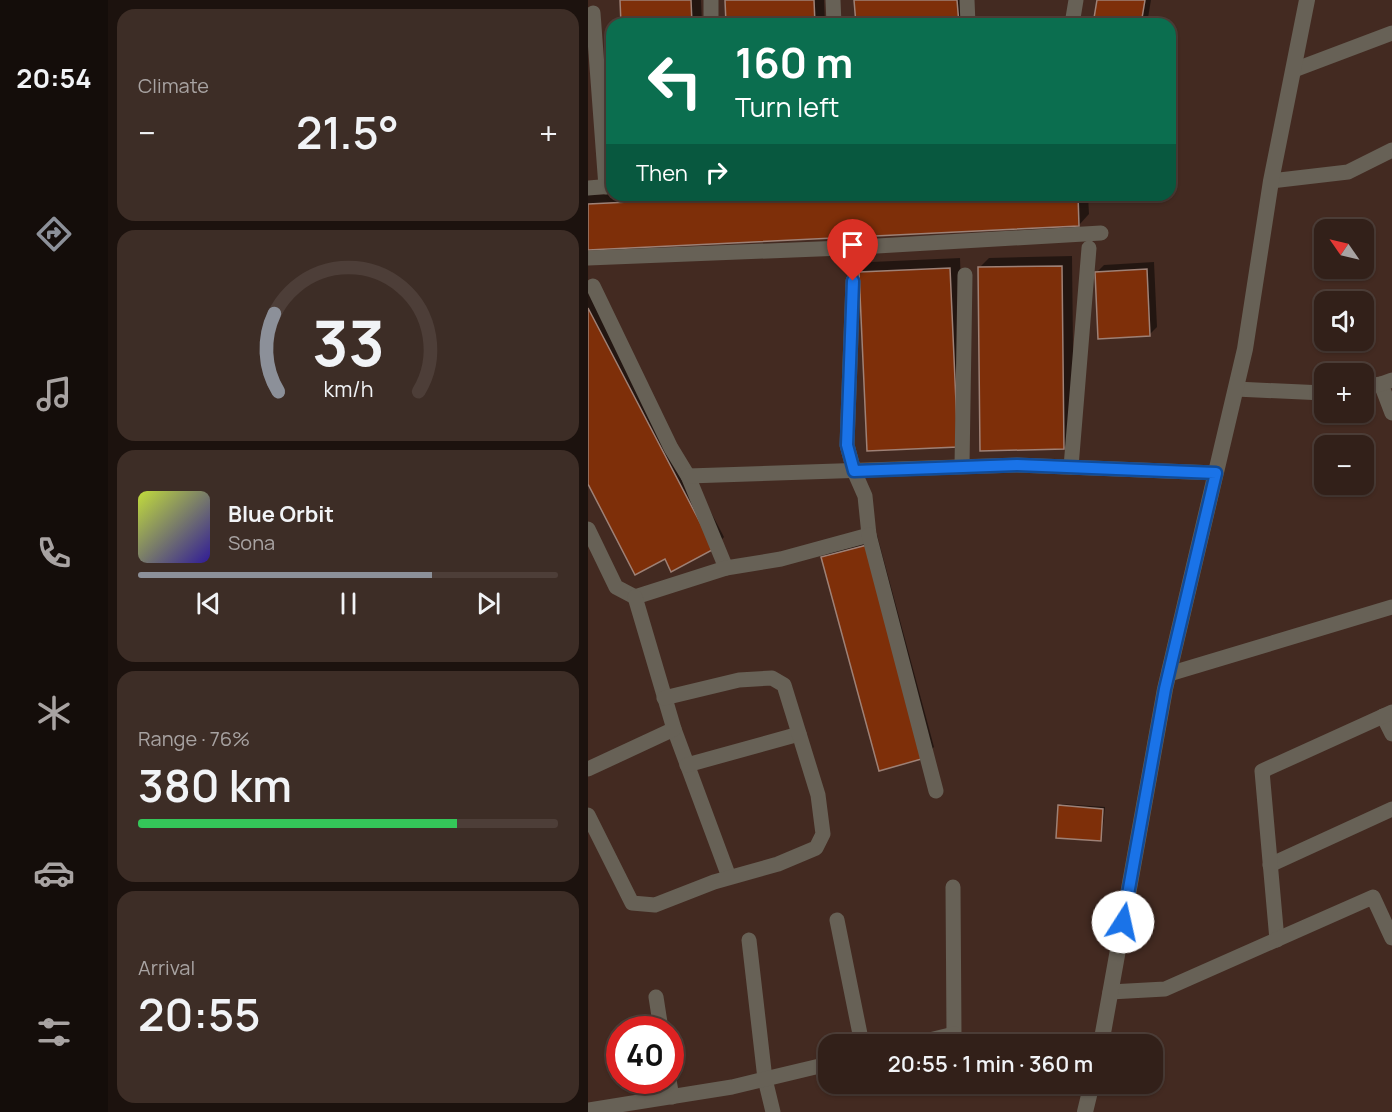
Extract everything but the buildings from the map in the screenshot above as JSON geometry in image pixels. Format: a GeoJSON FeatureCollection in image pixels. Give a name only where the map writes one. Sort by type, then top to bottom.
{"type":"FeatureCollection","features":[{"type":"Feature","properties":{"kind":"street"},"geometry":{"type":"LineString","coordinates":[[711,0],[711,18]]}},
{"type":"Feature","properties":{"kind":"street"},"geometry":{"type":"LineString","coordinates":[[833,0],[834,18]]}},
{"type":"Feature","properties":{"kind":"street"},"geometry":{"type":"LineString","coordinates":[[967,0],[968,18]]}},
{"type":"Feature","properties":{"kind":"street"},"geometry":{"type":"LineString","coordinates":[[1073,18],[1076,0]]}},
{"type":"Feature","properties":{"kind":"street"},"geometry":{"type":"LineString","coordinates":[[1103,1034],[1169,674],[1245,349],[1271,181],[1307,0]]}},
{"type":"Feature","properties":{"kind":"street"},"geometry":{"type":"LineString","coordinates":[[593,12],[606,153]]}},
{"type":"Feature","properties":{"kind":"street"},"geometry":{"type":"LineString","coordinates":[[1294,70],[1392,33]]}},
{"type":"Feature","properties":{"kind":"street"},"geometry":{"type":"LineString","coordinates":[[1271,181],[1348,172],[1392,150]]}},
{"type":"Feature","properties":{"kind":"street"},"geometry":{"type":"LineString","coordinates":[[588,188],[606,186]]}},
{"type":"Feature","properties":{"kind":"street"},"geometry":{"type":"LineString","coordinates":[[588,258],[843,248],[1101,233]]}},
{"type":"Feature","properties":{"kind":"street"},"geometry":{"type":"LineString","coordinates":[[1071,467],[1089,248]]}},
{"type":"Feature","properties":{"kind":"street"},"geometry":{"type":"LineString","coordinates":[[962,466],[965,275]]}},
{"type":"Feature","properties":{"kind":"street"},"geometry":{"type":"LineString","coordinates":[[853,281],[847,445],[854,471],[865,496],[869,535],[936,791]]}},
{"type":"Feature","properties":{"kind":"street"},"geometry":{"type":"LineString","coordinates":[[593,286],[670,448],[688,476],[726,568]]}},
{"type":"Feature","properties":{"kind":"street"},"geometry":{"type":"LineString","coordinates":[[1387,382],[1392,413]]}},
{"type":"Feature","properties":{"kind":"street"},"geometry":{"type":"LineString","coordinates":[[1236,389],[1314,393]]}},
{"type":"Feature","properties":{"kind":"street"},"geometry":{"type":"LineString","coordinates":[[688,476],[962,466],[1071,467],[1216,473]]}},
{"type":"Feature","properties":{"kind":"street"},"geometry":{"type":"LineString","coordinates":[[588,529],[616,587],[634,597],[674,729],[729,877]]}},
{"type":"Feature","properties":{"kind":"street"},"geometry":{"type":"LineString","coordinates":[[634,597],[726,568],[781,559],[869,535]]}},
{"type":"Feature","properties":{"kind":"street"},"geometry":{"type":"LineString","coordinates":[[1169,674],[1392,608]]}},
{"type":"Feature","properties":{"kind":"street"},"geometry":{"type":"LineString","coordinates":[[588,815],[632,903],[655,905],[729,877],[778,864],[816,848],[823,834],[818,795],[784,685],[772,678],[739,680],[664,698]]}},
{"type":"Feature","properties":{"kind":"street"},"geometry":{"type":"LineString","coordinates":[[1277,940],[1262,771],[1388,714],[1392,734]]}},
{"type":"Feature","properties":{"kind":"street"},"geometry":{"type":"LineString","coordinates":[[588,769],[674,729]]}},
{"type":"Feature","properties":{"kind":"street"},"geometry":{"type":"LineString","coordinates":[[687,765],[799,734]]}},
{"type":"Feature","properties":{"kind":"street"},"geometry":{"type":"LineString","coordinates":[[1270,865],[1392,809]]}},
{"type":"Feature","properties":{"kind":"street"},"geometry":{"type":"LineString","coordinates":[[953,887],[955,1034]]}},
{"type":"Feature","properties":{"kind":"street"},"geometry":{"type":"LineString","coordinates":[[1110,992],[1165,990],[1373,897],[1392,938]]}},
{"type":"Feature","properties":{"kind":"street"},"geometry":{"type":"LineString","coordinates":[[837,920],[860,1034]]}},
{"type":"Feature","properties":{"kind":"street"},"geometry":{"type":"LineString","coordinates":[[748,940],[765,1079],[773,1112]]}},
{"type":"Feature","properties":{"kind":"street"},"geometry":{"type":"LineString","coordinates":[[656,997],[659,1016]]}},
{"type":"Feature","properties":{"kind":"street"},"geometry":{"type":"LineString","coordinates":[[588,1110],[672,1097],[818,1066]]}},
{"type":"Feature","properties":{"kind":"street"},"geometry":{"type":"LineString","coordinates":[[1085,1112],[1089,1094]]}},
{"type":"Feature","properties":{"kind":"route"},"geometry":{"type":"LineString","coordinates":[[853,281],[847,445],[854,471],[1017,465],[1216,473],[1165,689],[1123,922]]}}]}
